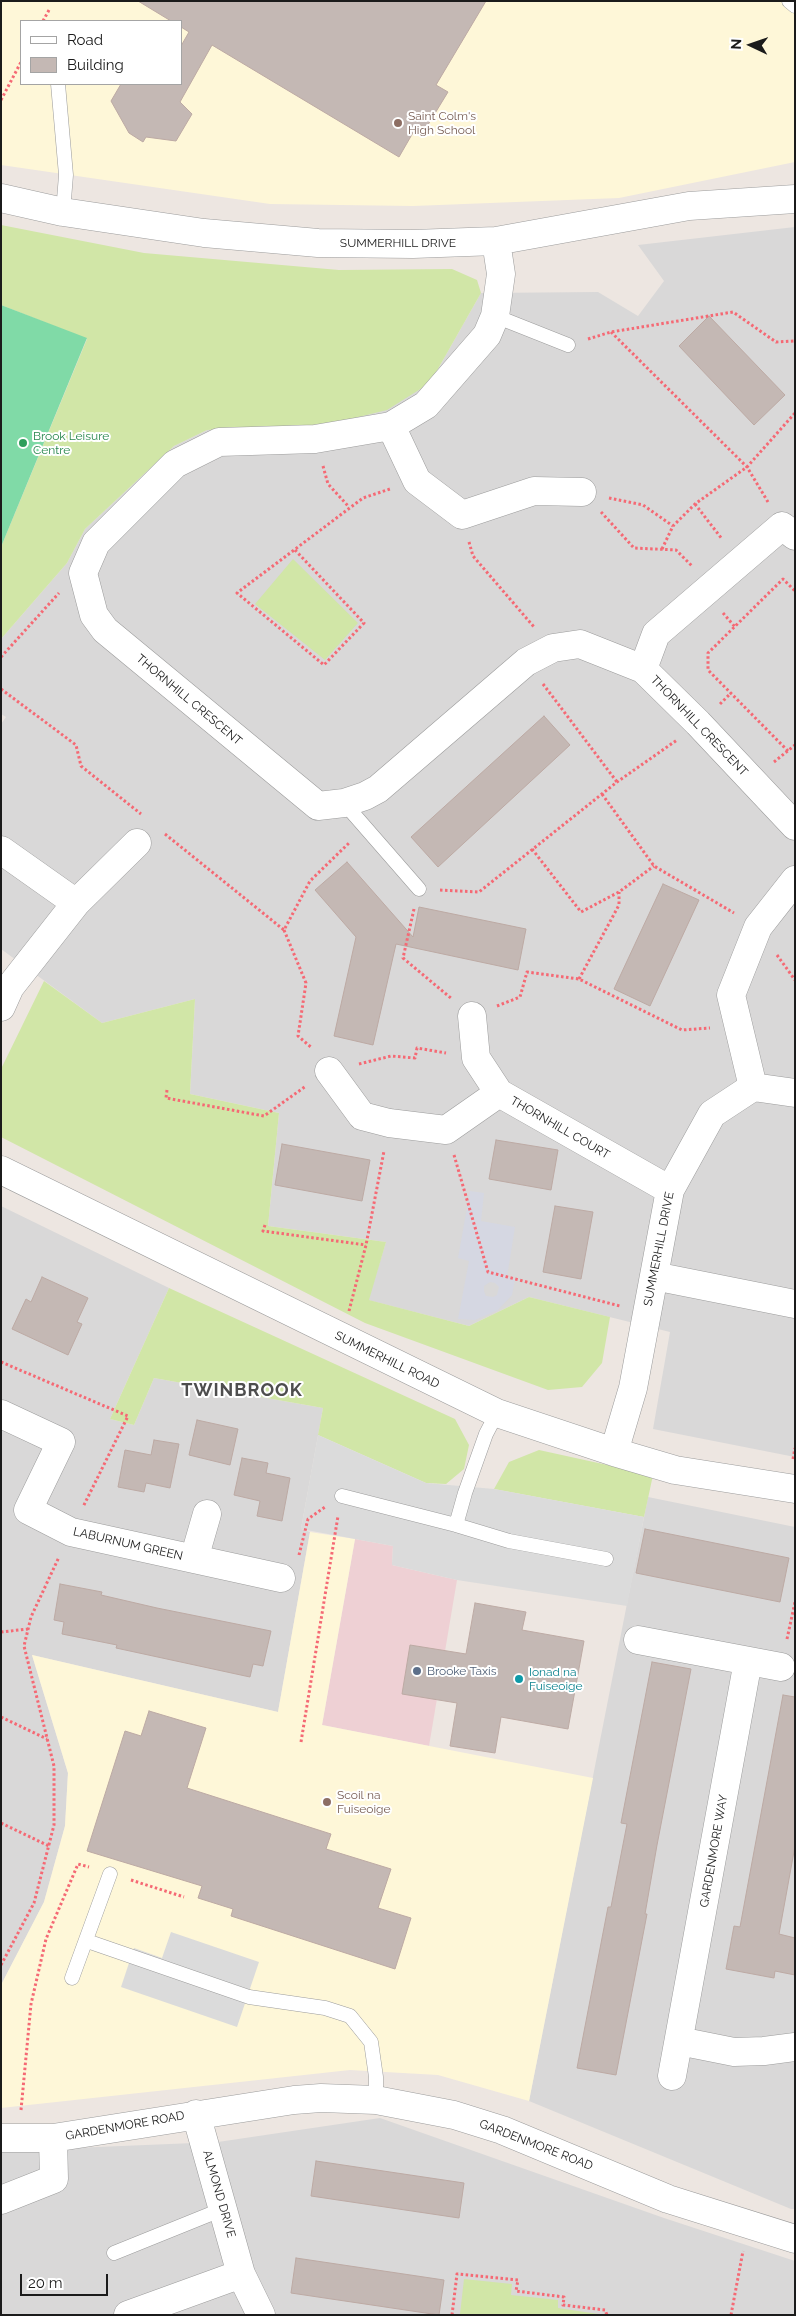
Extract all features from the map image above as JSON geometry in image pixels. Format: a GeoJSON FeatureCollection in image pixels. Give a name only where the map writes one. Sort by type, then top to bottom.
{"type":"FeatureCollection","features":[{"type":"Feature","properties":{"kind":"street","name":"SUMMERHILL DRIVE"},"geometry":{"type":"LineString","coordinates":[[1,198],[63,212],[204,233],[318,243],[414,244],[496,241],[688,206],[795,198]]}},
{"type":"Feature","properties":{"kind":"street"},"geometry":{"type":"LineString","coordinates":[[83,573],[96,544],[175,464],[219,442],[315,439],[391,426],[426,405],[487,335],[495,316],[502,274],[496,241]]}},
{"type":"Feature","properties":{"kind":"street"},"geometry":{"type":"LineString","coordinates":[[391,426],[417,481],[462,514],[534,491],[582,492]]}},
{"type":"Feature","properties":{"kind":"street"},"geometry":{"type":"LineString","coordinates":[[643,669],[656,634],[740,562],[788,531]]}},
{"type":"Feature","properties":{"kind":"street","name":"THORNHILL CRESCENT"},"geometry":{"type":"LineString","coordinates":[[83,573],[94,616],[105,630],[318,806],[344,803],[365,796],[378,788],[526,662],[553,648],[580,644],[643,669],[698,723],[795,826]]}},
{"type":"Feature","properties":{"kind":"street"},"geometry":{"type":"LineString","coordinates":[[1,1006],[10,987],[76,903],[137,843]]}},
{"type":"Feature","properties":{"kind":"street"},"geometry":{"type":"LineString","coordinates":[[1,850],[76,903]]}},
{"type":"Feature","properties":{"kind":"street"},"geometry":{"type":"LineString","coordinates":[[795,880],[758,927],[731,995],[753,1087],[795,1093]]}},
{"type":"Feature","properties":{"kind":"street"},"geometry":{"type":"LineString","coordinates":[[472,1016],[476,1058],[499,1093]]}},
{"type":"Feature","properties":{"kind":"street"},"geometry":{"type":"LineString","coordinates":[[329,1071],[362,1116],[389,1123],[446,1130]]}},
{"type":"Feature","properties":{"kind":"street","name":"SUMMERHILL DRIVE"},"geometry":{"type":"LineString","coordinates":[[614,1452],[633,1388],[670,1190],[712,1114],[753,1087]]}},
{"type":"Feature","properties":{"kind":"street","name":"THORNHILL COURT"},"geometry":{"type":"LineString","coordinates":[[446,1130],[499,1093],[670,1190]]}},
{"type":"Feature","properties":{"kind":"street","name":"SUMMERHILL ROAD"},"geometry":{"type":"LineString","coordinates":[[1,1170],[497,1413],[675,1470],[795,1489]]}},
{"type":"Feature","properties":{"kind":"street"},"geometry":{"type":"LineString","coordinates":[[654,1276],[795,1304]]}},
{"type":"Feature","properties":{"kind":"street","name":"LABURNUM GREEN"},"geometry":{"type":"LineString","coordinates":[[1,1414],[61,1442],[28,1510],[71,1532],[281,1578]]}},
{"type":"Feature","properties":{"kind":"street"},"geometry":{"type":"LineString","coordinates":[[194,1559],[207,1514]]}},
{"type":"Feature","properties":{"kind":"street"},"geometry":{"type":"LineString","coordinates":[[638,1640],[781,1667]]}},
{"type":"Feature","properties":{"kind":"street","name":"GARDENMORE WAY"},"geometry":{"type":"LineString","coordinates":[[672,2076],[748,1661]]}},
{"type":"Feature","properties":{"kind":"street"},"geometry":{"type":"LineString","coordinates":[[679,2041],[734,2052],[795,2047]]}},
{"type":"Feature","properties":{"kind":"street","name":"GARDENMORE ROAD"},"geometry":{"type":"LineString","coordinates":[[1,2138],[53,2138],[294,2100],[321,2098],[376,2100],[454,2115],[502,2130],[668,2199],[795,2239]]}},
{"type":"Feature","properties":{"kind":"street","name":"ALMOND DRIVE"},"geometry":{"type":"LineString","coordinates":[[196,2114],[241,2274],[260,2315]]}},
{"type":"Feature","properties":{"kind":"street"},"geometry":{"type":"LineString","coordinates":[[1,2200],[54,2179],[53,2138]]}},
{"type":"Feature","properties":{"kind":"street"},"geometry":{"type":"LineString","coordinates":[[128,2315],[241,2274]]}},
{"type":"Feature","properties":{"kind":"lane"},"geometry":{"type":"LineString","coordinates":[[788,1],[795,6]]}},
{"type":"Feature","properties":{"kind":"lane"},"geometry":{"type":"LineString","coordinates":[[58,85],[66,175],[63,212]]}},
{"type":"Feature","properties":{"kind":"lane"},"geometry":{"type":"LineString","coordinates":[[495,316],[568,345]]}},
{"type":"Feature","properties":{"kind":"lane"},"geometry":{"type":"LineString","coordinates":[[344,803],[419,889]]}},
{"type":"Feature","properties":{"kind":"lane"},"geometry":{"type":"LineString","coordinates":[[456,1525],[486,1434],[497,1413]]}},
{"type":"Feature","properties":{"kind":"lane"},"geometry":{"type":"LineString","coordinates":[[342,1496],[456,1525],[509,1541],[606,1559]]}},
{"type":"Feature","properties":{"kind":"lane"},"geometry":{"type":"LineString","coordinates":[[72,1978],[110,1874]]}},
{"type":"Feature","properties":{"kind":"lane"},"geometry":{"type":"LineString","coordinates":[[86,1941],[249,1997],[325,2008],[350,2016],[371,2042],[376,2077],[376,2100]]}},
{"type":"Feature","properties":{"kind":"lane"},"geometry":{"type":"LineString","coordinates":[[114,2253],[223,2209]]}},
{"type":"Feature","properties":{"kind":"path"},"geometry":{"type":"LineString","coordinates":[[44,20],[49,10]]}},
{"type":"Feature","properties":{"kind":"path"},"geometry":{"type":"LineString","coordinates":[[1,100],[20,64]]}},
{"type":"Feature","properties":{"kind":"path"},"geometry":{"type":"LineString","coordinates":[[568,345],[611,332],[733,312],[776,342],[795,341]]}},
{"type":"Feature","properties":{"kind":"path"},"geometry":{"type":"LineString","coordinates":[[611,332],[747,467],[788,531]]}},
{"type":"Feature","properties":{"kind":"path"},"geometry":{"type":"LineString","coordinates":[[662,549],[673,526],[695,504],[747,467],[795,413]]}},
{"type":"Feature","properties":{"kind":"path"},"geometry":{"type":"LineString","coordinates":[[315,439],[328,484],[349,508]]}},
{"type":"Feature","properties":{"kind":"path"},"geometry":{"type":"LineString","coordinates":[[295,550],[364,623],[324,665],[238,593],[363,498],[417,481]]}},
{"type":"Feature","properties":{"kind":"path"},"geometry":{"type":"LineString","coordinates":[[582,492],[643,505],[673,526]]}},
{"type":"Feature","properties":{"kind":"path"},"geometry":{"type":"LineString","coordinates":[[582,492],[634,548],[676,550],[711,586]]}},
{"type":"Feature","properties":{"kind":"path"},"geometry":{"type":"LineString","coordinates":[[695,504],[740,562]]}},
{"type":"Feature","properties":{"kind":"path"},"geometry":{"type":"LineString","coordinates":[[462,514],[473,556],[553,648]]}},
{"type":"Feature","properties":{"kind":"path"},"geometry":{"type":"LineString","coordinates":[[1,657],[58,594],[83,573]]}},
{"type":"Feature","properties":{"kind":"path"},"geometry":{"type":"LineString","coordinates":[[788,751],[708,670],[708,653],[783,579],[795,591]]}},
{"type":"Feature","properties":{"kind":"path"},"geometry":{"type":"LineString","coordinates":[[526,662],[617,782]]}},
{"type":"Feature","properties":{"kind":"path"},"geometry":{"type":"LineString","coordinates":[[1,689],[76,745],[81,766],[141,815]]}},
{"type":"Feature","properties":{"kind":"path"},"geometry":{"type":"LineString","coordinates":[[731,693],[698,723],[617,782],[479,892],[419,889],[403,958],[472,1016],[520,997],[527,972],[579,979],[682,1030],[738,1026]]}},
{"type":"Feature","properties":{"kind":"path"},"geometry":{"type":"LineString","coordinates":[[602,794],[654,866],[758,927]]}},
{"type":"Feature","properties":{"kind":"path"},"geometry":{"type":"LineString","coordinates":[[284,930],[310,881],[364,827]]}},
{"type":"Feature","properties":{"kind":"path"},"geometry":{"type":"LineString","coordinates":[[164,833],[284,930],[306,983],[298,1036],[309,1044],[329,1071]]}},
{"type":"Feature","properties":{"kind":"path"},"geometry":{"type":"LineString","coordinates":[[532,849],[582,912],[619,892],[654,866]]}},
{"type":"Feature","properties":{"kind":"path"},"geometry":{"type":"LineString","coordinates":[[579,979],[619,905],[619,892]]}},
{"type":"Feature","properties":{"kind":"path"},"geometry":{"type":"LineString","coordinates":[[167,1090],[166,1098],[264,1116],[329,1071],[391,1056],[415,1058],[417,1048],[476,1058]]}},
{"type":"Feature","properties":{"kind":"path"},"geometry":{"type":"LineString","coordinates":[[342,1338],[366,1245],[389,1123]]}},
{"type":"Feature","properties":{"kind":"path"},"geometry":{"type":"LineString","coordinates":[[446,1130],[488,1272],[647,1313]]}},
{"type":"Feature","properties":{"kind":"path"},"geometry":{"type":"LineString","coordinates":[[265,1225],[263,1231],[366,1245]]}},
{"type":"Feature","properties":{"kind":"path"},"geometry":{"type":"LineString","coordinates":[[1,1362],[128,1416],[30,1617],[24,1646],[54,1766],[54,1825],[34,1903],[1,1965]]}},
{"type":"Feature","properties":{"kind":"path"},"geometry":{"type":"LineString","coordinates":[[281,1578],[297,1565],[308,1518],[342,1496]]}},
{"type":"Feature","properties":{"kind":"path"},"geometry":{"type":"LineString","coordinates":[[301,1742],[342,1496]]}},
{"type":"Feature","properties":{"kind":"path"},"geometry":{"type":"LineString","coordinates":[[781,1667],[795,1602]]}},
{"type":"Feature","properties":{"kind":"path"},"geometry":{"type":"LineString","coordinates":[[1,1632],[28,1629]]}},
{"type":"Feature","properties":{"kind":"path"},"geometry":{"type":"LineString","coordinates":[[1,1717],[48,1739]]}},
{"type":"Feature","properties":{"kind":"path"},"geometry":{"type":"LineString","coordinates":[[1,1823],[49,1846]]}},
{"type":"Feature","properties":{"kind":"path"},"geometry":{"type":"LineString","coordinates":[[731,2315],[748,2224]]}},
{"type":"Feature","properties":{"kind":"path"},"geometry":{"type":"LineString","coordinates":[[452,2315],[457,2274],[518,2280],[516,2291],[564,2297],[563,2305],[605,2310],[607,2315]]}},
{"type":"Feature","properties":{"kind":"shaded area","name":"Saint Colm's High School"},"geometry":{"type":"Polygon","coordinates":[[[1,1],[795,1],[795,162],[619,198],[413,206],[270,204],[1,165],[1,1]]]}},
{"type":"Feature","properties":{"kind":"shaded area"},"geometry":{"type":"Polygon","coordinates":[[[795,227],[795,1457],[653,1429],[670,1332],[529,1297],[469,1326],[368,1300],[386,1242],[268,1226],[279,1113],[190,1094],[195,999],[102,1023],[1,949],[1,724],[6,717],[1,714],[1,639],[67,563],[85,529],[174,446],[207,430],[330,424],[430,383],[481,293],[598,292],[638,316],[664,281],[638,245],[795,227]]]}},
{"type":"Feature","properties":{"kind":"shaded area"},"geometry":{"type":"Polygon","coordinates":[[[470,1191],[484,1193],[481,1221],[515,1227],[507,1277],[515,1279],[512,1295],[498,1310],[475,1320],[458,1319],[469,1261],[458,1258],[470,1191]],[[490,1282],[484,1286],[486,1296],[493,1297],[497,1295],[499,1287],[495,1283],[490,1282]]]}},
{"type":"Feature","properties":{"kind":"shaded area"},"geometry":{"type":"Polygon","coordinates":[[[1,1206],[169,1288],[110,1419],[134,1425],[154,1378],[323,1408],[301,1529],[310,1532],[278,1712],[32,1655],[68,1773],[65,1826],[44,1902],[1,1985],[1,1206]]]}},
{"type":"Feature","properties":{"kind":"shaded area"},"geometry":{"type":"Polygon","coordinates":[[[318,1435],[426,1483],[494,1489],[644,1517],[627,1606],[457,1580],[392,1565],[393,1546],[301,1529],[318,1435]]]}},
{"type":"Feature","properties":{"kind":"shaded area"},"geometry":{"type":"Polygon","coordinates":[[[648,1497],[795,1527],[795,2209],[791,2209],[529,2101],[648,1497]]]}},
{"type":"Feature","properties":{"kind":"shaded area","name":"Scoil na Fuiseoige"},"geometry":{"type":"Polygon","coordinates":[[[310,1532],[355,1539],[322,1725],[593,1778],[529,2101],[438,2075],[350,2070],[1,2108],[1,1985],[44,1902],[65,1826],[68,1773],[32,1655],[278,1712],[310,1532]]]}},
{"type":"Feature","properties":{"kind":"shaded area"},"geometry":{"type":"Polygon","coordinates":[[[355,1539],[393,1546],[392,1565],[457,1580],[429,1746],[322,1725],[355,1539]]]}},
{"type":"Feature","properties":{"kind":"shaded area"},"geometry":{"type":"Polygon","coordinates":[[[171,1932],[259,1962],[237,2027],[121,1987],[134,1948],[162,1958],[171,1932]]]}},
{"type":"Feature","properties":{"kind":"shaded area"},"geometry":{"type":"Polygon","coordinates":[[[380,2118],[664,2218],[795,2261],[795,2315],[1,2315],[1,2151],[218,2142],[380,2118]]]}},
{"type":"Feature","properties":{"kind":"green space"},"geometry":{"type":"Polygon","coordinates":[[[1,225],[144,253],[339,270],[452,269],[477,280],[481,293],[430,383],[387,410],[330,424],[207,430],[174,446],[85,529],[67,563],[1,639],[1,547],[87,339],[1,305],[1,225]]]}},
{"type":"Feature","properties":{"kind":"green space","name":"Brook Leisure Centre"},"geometry":{"type":"Polygon","coordinates":[[[1,305],[87,338],[1,547],[1,305]]]}},
{"type":"Feature","properties":{"kind":"green space"},"geometry":{"type":"Polygon","coordinates":[[[293,559],[358,623],[325,660],[255,604],[293,559]]]}},
{"type":"Feature","properties":{"kind":"green space"},"geometry":{"type":"Polygon","coordinates":[[[44,981],[102,1023],[195,999],[190,1094],[279,1113],[268,1226],[386,1242],[369,1300],[469,1326],[529,1297],[610,1317],[602,1363],[582,1387],[548,1390],[365,1323],[1,1137],[1,1069],[44,981]]]}},
{"type":"Feature","properties":{"kind":"green space"},"geometry":{"type":"Polygon","coordinates":[[[169,1288],[455,1419],[469,1445],[464,1469],[446,1484],[426,1483],[318,1435],[323,1408],[154,1378],[134,1425],[110,1419],[169,1288]]]}},
{"type":"Feature","properties":{"kind":"green space"},"geometry":{"type":"Polygon","coordinates":[[[539,1450],[653,1475],[644,1517],[494,1489],[509,1462],[539,1450]]]}},
{"type":"Feature","properties":{"kind":"green space"},"geometry":{"type":"Polygon","coordinates":[[[464,2279],[512,2284],[511,2295],[558,2300],[558,2308],[605,2315],[460,2314],[464,2279]]]}},
{"type":"Feature","properties":{"kind":"building"},"geometry":{"type":"Polygon","coordinates":[[[138,1],[486,1],[436,85],[448,92],[426,128],[418,124],[399,157],[212,45],[180,102],[192,114],[176,141],[146,137],[143,142],[129,133],[111,101],[120,85],[182,85],[182,44],[189,32],[182,28],[182,20],[169,20],[138,1]]]}},
{"type":"Feature","properties":{"kind":"building"},"geometry":{"type":"Polygon","coordinates":[[[709,316],[785,395],[754,425],[679,346],[709,316]]]}},
{"type":"Feature","properties":{"kind":"building"},"geometry":{"type":"Polygon","coordinates":[[[544,716],[570,745],[438,867],[411,837],[544,716]]]}},
{"type":"Feature","properties":{"kind":"building"},"geometry":{"type":"Polygon","coordinates":[[[347,862],[413,937],[419,907],[526,929],[518,970],[396,944],[373,1045],[334,1036],[356,937],[315,890],[347,862]]]}},
{"type":"Feature","properties":{"kind":"building"},"geometry":{"type":"Polygon","coordinates":[[[663,884],[699,900],[650,1006],[614,989],[663,884]]]}},
{"type":"Feature","properties":{"kind":"building"},"geometry":{"type":"Polygon","coordinates":[[[496,1140],[558,1150],[551,1190],[489,1179],[496,1140]]]}},
{"type":"Feature","properties":{"kind":"building"},"geometry":{"type":"Polygon","coordinates":[[[282,1144],[370,1160],[362,1201],[275,1185],[282,1144]]]}},
{"type":"Feature","properties":{"kind":"building"},"geometry":{"type":"Polygon","coordinates":[[[555,1206],[593,1212],[581,1279],[543,1272],[555,1206]]]}},
{"type":"Feature","properties":{"kind":"building"},"geometry":{"type":"Polygon","coordinates":[[[42,1277],[88,1298],[77,1322],[82,1324],[68,1355],[12,1329],[26,1299],[31,1302],[42,1277]]]}},
{"type":"Feature","properties":{"kind":"building"},"geometry":{"type":"Polygon","coordinates":[[[197,1420],[238,1429],[230,1465],[189,1455],[197,1420]]]}},
{"type":"Feature","properties":{"kind":"building"},"geometry":{"type":"Polygon","coordinates":[[[154,1440],[179,1444],[170,1488],[146,1483],[144,1492],[118,1487],[125,1450],[151,1455],[154,1440]]]}},
{"type":"Feature","properties":{"kind":"building"},"geometry":{"type":"Polygon","coordinates":[[[242,1458],[268,1463],[266,1473],[290,1478],[282,1521],[257,1516],[260,1501],[234,1495],[242,1458]]]}},
{"type":"Feature","properties":{"kind":"building"},"geometry":{"type":"Polygon","coordinates":[[[645,1529],[789,1558],[780,1602],[636,1573],[645,1529]]]}},
{"type":"Feature","properties":{"kind":"building"},"geometry":{"type":"Polygon","coordinates":[[[60,1584],[102,1592],[101,1595],[157,1608],[271,1631],[263,1666],[253,1664],[250,1677],[116,1648],[117,1645],[62,1634],[64,1622],[54,1620],[60,1584]]]}},
{"type":"Feature","properties":{"kind":"building","name":"Ionad na Fuiseoige"},"geometry":{"type":"Polygon","coordinates":[[[475,1603],[526,1612],[522,1630],[584,1641],[568,1729],[501,1717],[495,1753],[450,1746],[457,1703],[402,1694],[410,1645],[466,1654],[475,1603]]]}},
{"type":"Feature","properties":{"kind":"building"},"geometry":{"type":"Polygon","coordinates":[[[652,1662],[691,1669],[616,2075],[577,2068],[608,1907],[611,1907],[627,1824],[621,1823],[652,1662]]]}},
{"type":"Feature","properties":{"kind":"building"},"geometry":{"type":"Polygon","coordinates":[[[783,1695],[795,1697],[795,1846],[779,1934],[795,1938],[795,1975],[775,1971],[774,1978],[726,1969],[734,1926],[740,1927],[783,1695]]]}},
{"type":"Feature","properties":{"kind":"building"},"geometry":{"type":"Polygon","coordinates":[[[149,1711],[206,1728],[187,1788],[331,1834],[326,1849],[391,1869],[378,1908],[411,1918],[395,1969],[231,1916],[233,1909],[198,1898],[202,1886],[87,1851],[125,1731],[141,1736],[149,1711]]]}},
{"type":"Feature","properties":{"kind":"building"},"geometry":{"type":"Polygon","coordinates":[[[316,2161],[464,2183],[459,2218],[311,2196],[316,2161]]]}},
{"type":"Feature","properties":{"kind":"building"},"geometry":{"type":"Polygon","coordinates":[[[296,2258],[444,2280],[439,2315],[291,2293],[296,2258]]]}},
{"type":"Feature","properties":{"kind":"place","name":"Saint Colm's High School"},"geometry":{"type":"Point","coordinates":[398,123]}},
{"type":"Feature","properties":{"kind":"place","name":"Brook Leisure Centre"},"geometry":{"type":"Point","coordinates":[23,443]}},
{"type":"Feature","properties":{"kind":"place","name":"Brooke Taxis"},"geometry":{"type":"Point","coordinates":[417,1671]}},
{"type":"Feature","properties":{"kind":"place","name":"Ionad na Fuiseoige"},"geometry":{"type":"Point","coordinates":[519,1679]}},
{"type":"Feature","properties":{"kind":"place","name":"Scoil na Fuiseoige"},"geometry":{"type":"Point","coordinates":[327,1802]}},
{"type":"Feature","properties":{"kind":"district","name":"TWINBROOK"},"geometry":{"type":"Point","coordinates":[242,1391]}}]}
